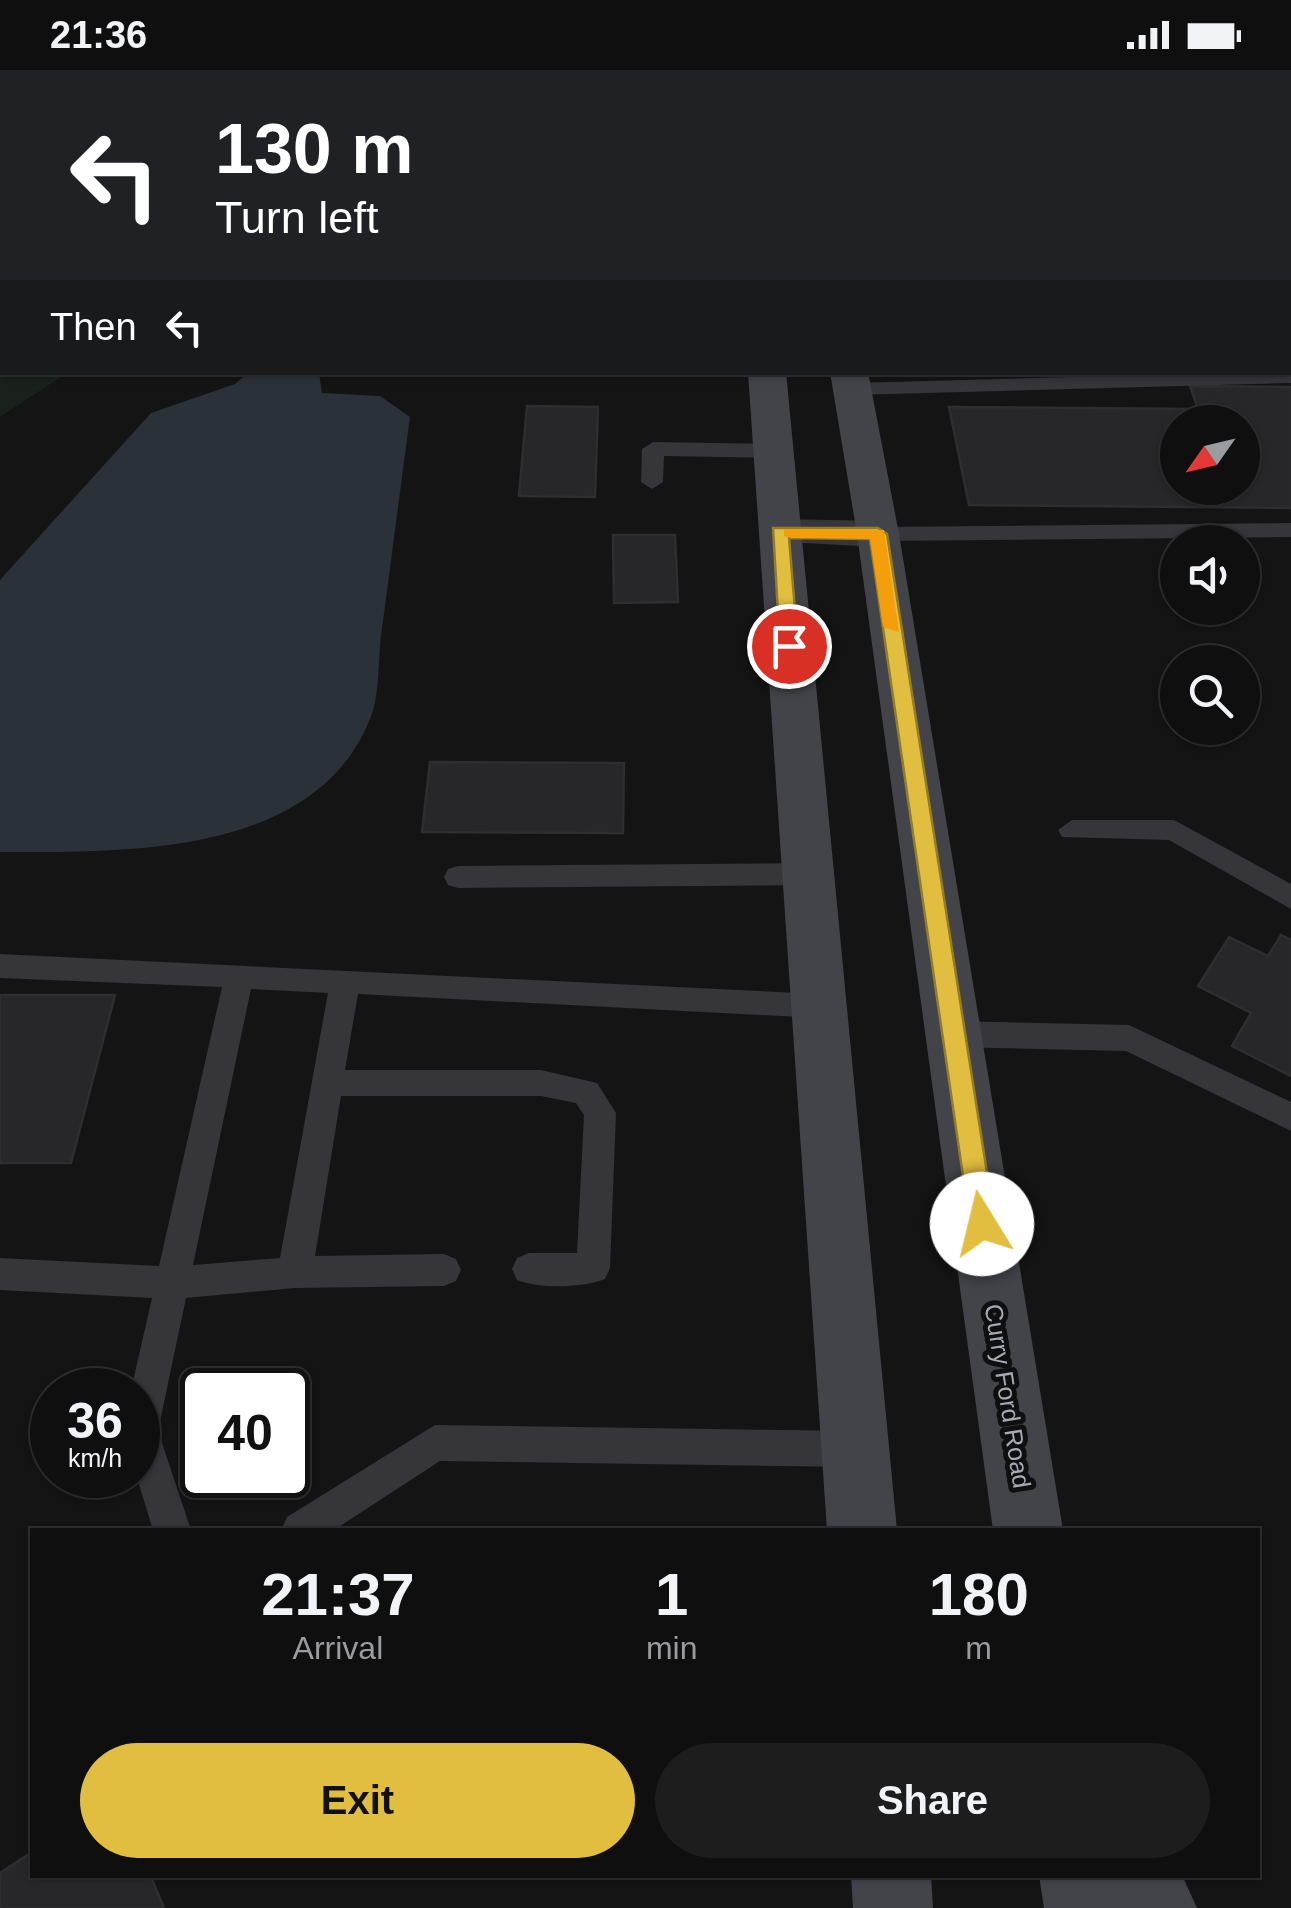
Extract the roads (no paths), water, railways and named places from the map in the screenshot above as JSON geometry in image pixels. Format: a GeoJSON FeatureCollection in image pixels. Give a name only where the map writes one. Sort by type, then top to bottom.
{"type":"FeatureCollection","features":[{"type":"Feature","properties":{"kind":"street"},"geometry":{"type":"LineString","coordinates":[[766,375],[862,1528]]}},
{"type":"Feature","properties":{"kind":"street","name":"Curry Ford Road"},"geometry":{"type":"LineString","coordinates":[[850,381],[878,534],[1028,1528]]}},
{"type":"Feature","properties":{"kind":"street"},"geometry":{"type":"LineString","coordinates":[[780,532],[878,534]]}},
{"type":"Feature","properties":{"kind":"street"},"geometry":{"type":"LineString","coordinates":[[891,1878],[894,1908]]}},
{"type":"Feature","properties":{"kind":"street"},"geometry":{"type":"LineString","coordinates":[[1079,1878],[1084,1908]]}},
{"type":"Feature","properties":{"kind":"street"},"geometry":{"type":"LineString","coordinates":[[1134,1878],[1157,1908]]}},
{"type":"Feature","properties":{"kind":"lane"},"geometry":{"type":"LineString","coordinates":[[850,381],[1291,377]]}},
{"type":"Feature","properties":{"kind":"lane"},"geometry":{"type":"LineString","coordinates":[[652,482],[652,439],[773,451]]}},
{"type":"Feature","properties":{"kind":"lane"},"geometry":{"type":"LineString","coordinates":[[878,534],[1291,530]]}},
{"type":"Feature","properties":{"kind":"lane"},"geometry":{"type":"LineString","coordinates":[[1072,830],[1174,830],[1291,898]]}},
{"type":"Feature","properties":{"kind":"lane"},"geometry":{"type":"LineString","coordinates":[[458,877],[808,874]]}},
{"type":"Feature","properties":{"kind":"lane"},"geometry":{"type":"LineString","coordinates":[[0,966],[819,1006]]}},
{"type":"Feature","properties":{"kind":"lane"},"geometry":{"type":"LineString","coordinates":[[171,1528],[140,1431],[239,976]]}},
{"type":"Feature","properties":{"kind":"lane"},"geometry":{"type":"LineString","coordinates":[[295,1272],[344,981]]}},
{"type":"Feature","properties":{"kind":"lane"},"geometry":{"type":"LineString","coordinates":[[954,1034],[1129,1038],[1291,1117]]}},
{"type":"Feature","properties":{"kind":"lane"},"geometry":{"type":"LineString","coordinates":[[325,1084],[540,1084],[586,1092],[600,1114],[592,1268],[529,1269]]}},
{"type":"Feature","properties":{"kind":"lane"},"geometry":{"type":"LineString","coordinates":[[0,1274],[173,1283],[295,1272],[444,1270]]}},
{"type":"Feature","properties":{"kind":"lane"},"geometry":{"type":"LineString","coordinates":[[303,1528],[435,1444],[856,1449]]}}]}
